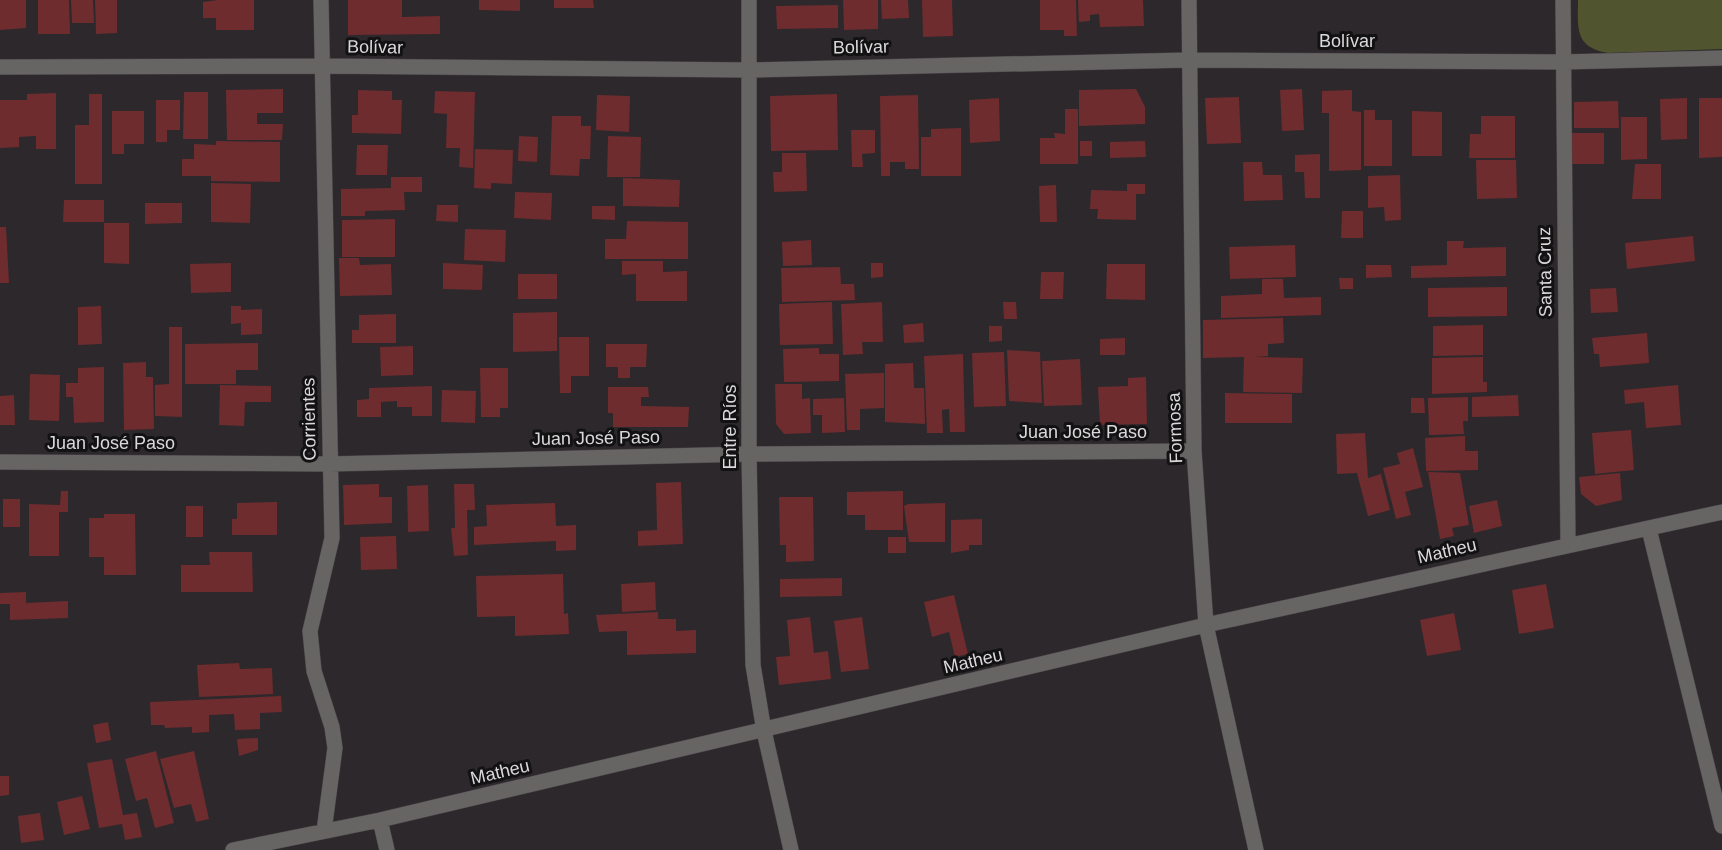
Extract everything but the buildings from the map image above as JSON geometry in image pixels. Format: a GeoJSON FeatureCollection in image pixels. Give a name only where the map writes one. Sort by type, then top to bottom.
{"type":"FeatureCollection","features":[{"type":"Feature","properties":{"kind":"street","name":"Corrientes"},"geometry":{"type":"LineString","coordinates":[[321,0],[332,538],[310,631],[314,671],[332,727],[335,748],[324,831]]}},
{"type":"Feature","properties":{"kind":"street","name":"Entre Ríos"},"geometry":{"type":"LineString","coordinates":[[749,0],[749,454],[753,664],[764,731],[791,850]]}},
{"type":"Feature","properties":{"kind":"street","name":"Formosa"},"geometry":{"type":"LineString","coordinates":[[1189,0],[1194,451],[1206,625],[1256,850]]}},
{"type":"Feature","properties":{"kind":"street","name":"Santa Cruz"},"geometry":{"type":"LineString","coordinates":[[1563,0],[1568,544]]}},
{"type":"Feature","properties":{"kind":"street","name":"Bolívar"},"geometry":{"type":"LineString","coordinates":[[0,67],[321,66],[749,69],[1188,60],[1563,62],[1722,58]]}},
{"type":"Feature","properties":{"kind":"street","name":"Juan José Paso"},"geometry":{"type":"LineString","coordinates":[[0,462],[329,464],[749,454],[1194,451]]}},
{"type":"Feature","properties":{"kind":"street","name":"Matheu"},"geometry":{"type":"LineString","coordinates":[[233,850],[380,820],[1206,625],[1722,512]]}},
{"type":"Feature","properties":{"kind":"street"},"geometry":{"type":"LineString","coordinates":[[1649,529],[1722,826]]}},
{"type":"Feature","properties":{"kind":"street"},"geometry":{"type":"LineString","coordinates":[[380,820],[387,850]]}},
{"type":"Feature","properties":{"kind":"green space"},"geometry":{"type":"Polygon","coordinates":[[[1578,0],[1722,0],[1722,49],[1608,53],[1597,50],[1589,46],[1580,35],[1578,0]]]}}]}
